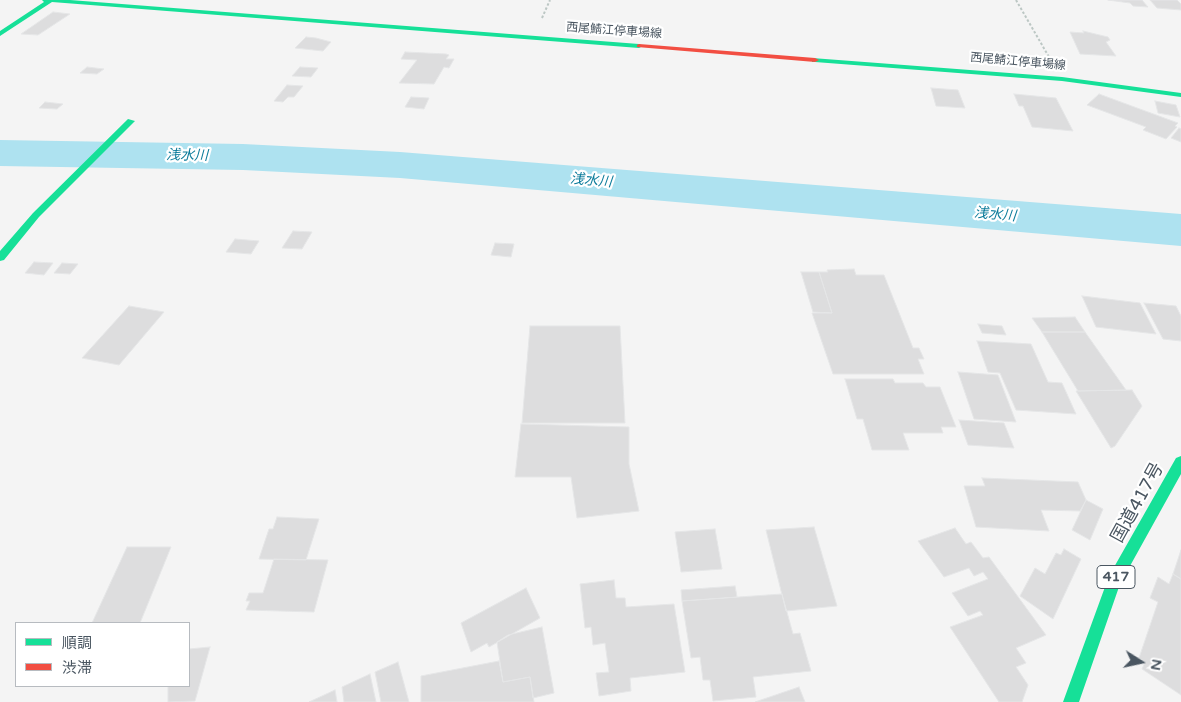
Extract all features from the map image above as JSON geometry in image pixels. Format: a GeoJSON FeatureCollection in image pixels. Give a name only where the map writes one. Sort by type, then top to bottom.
{"type":"FeatureCollection","features":[{"type":"Feature","properties":{"kind":"main road","name":"西尾鯖江停車場線"},"geometry":{"type":"LineString","coordinates":[[45,0],[1062,79],[1181,96]]}},
{"type":"Feature","properties":{"kind":"main road"},"geometry":{"type":"LineString","coordinates":[[0,34],[51,0]]}},
{"type":"Feature","properties":{"kind":"main road"},"geometry":{"type":"LineString","coordinates":[[0,258],[36,215],[131,121]]}},
{"type":"Feature","properties":{"kind":"main road","name":"国道417号"},"geometry":{"type":"LineString","coordinates":[[1071,702],[1114,581],[1181,462]]}},
{"type":"Feature","properties":{"kind":"path"},"geometry":{"type":"LineString","coordinates":[[1016,0],[1062,79]]}},
{"type":"Feature","properties":{"kind":"building"},"geometry":{"type":"Polygon","coordinates":[[[1108,0],[1142,0],[1148,7],[1133,6],[1130,3],[1108,0]]]}},
{"type":"Feature","properties":{"kind":"building"},"geometry":{"type":"Polygon","coordinates":[[[1150,0],[1177,0],[1181,4],[1181,10],[1157,8],[1150,0]]]}},
{"type":"Feature","properties":{"kind":"building"},"geometry":{"type":"Polygon","coordinates":[[[53,12],[70,14],[38,35],[21,34],[53,12]]]}},
{"type":"Feature","properties":{"kind":"building"},"geometry":{"type":"Polygon","coordinates":[[[1083,31],[1108,37],[1110,40],[1106,42],[1116,56],[1080,54],[1070,32],[1084,33],[1083,31]]]}},
{"type":"Feature","properties":{"kind":"building"},"geometry":{"type":"Polygon","coordinates":[[[306,37],[331,42],[323,51],[295,48],[306,37]]]}},
{"type":"Feature","properties":{"kind":"building"},"geometry":{"type":"Polygon","coordinates":[[[405,52],[446,54],[449,55],[446,59],[454,59],[449,68],[444,67],[434,84],[399,83],[417,60],[401,59],[405,52]]]}},
{"type":"Feature","properties":{"kind":"building"},"geometry":{"type":"Polygon","coordinates":[[[87,67],[104,69],[97,74],[80,73],[87,67]]]}},
{"type":"Feature","properties":{"kind":"building"},"geometry":{"type":"Polygon","coordinates":[[[300,67],[318,68],[311,77],[292,76],[300,67]]]}},
{"type":"Feature","properties":{"kind":"building"},"geometry":{"type":"Polygon","coordinates":[[[287,85],[303,86],[294,97],[288,97],[283,102],[274,101],[287,85]]]}},
{"type":"Feature","properties":{"kind":"building"},"geometry":{"type":"Polygon","coordinates":[[[931,88],[958,90],[965,108],[936,106],[931,88]]]}},
{"type":"Feature","properties":{"kind":"building"},"geometry":{"type":"Polygon","coordinates":[[[1014,94],[1056,98],[1073,131],[1032,127],[1023,106],[1019,106],[1014,94]]]}},
{"type":"Feature","properties":{"kind":"building"},"geometry":{"type":"Polygon","coordinates":[[[1099,94],[1178,123],[1175,126],[1177,127],[1166,139],[1143,130],[1146,127],[1087,105],[1099,94]]]}},
{"type":"Feature","properties":{"kind":"building"},"geometry":{"type":"Polygon","coordinates":[[[411,97],[429,98],[424,109],[405,107],[411,97]]]}},
{"type":"Feature","properties":{"kind":"building"},"geometry":{"type":"Polygon","coordinates":[[[1155,101],[1176,105],[1180,117],[1158,113],[1155,101]]]}},
{"type":"Feature","properties":{"kind":"building"},"geometry":{"type":"Polygon","coordinates":[[[45,102],[63,104],[57,109],[39,108],[45,102]]]}},
{"type":"Feature","properties":{"kind":"building"},"geometry":{"type":"Polygon","coordinates":[[[1179,128],[1181,129],[1181,142],[1171,138],[1179,128]]]}},
{"type":"Feature","properties":{"kind":"building"},"geometry":{"type":"Polygon","coordinates":[[[293,231],[312,232],[302,249],[282,248],[293,231]]]}},
{"type":"Feature","properties":{"kind":"building"},"geometry":{"type":"Polygon","coordinates":[[[235,239],[259,241],[251,254],[226,252],[235,239]]]}},
{"type":"Feature","properties":{"kind":"building"},"geometry":{"type":"Polygon","coordinates":[[[495,243],[514,244],[511,257],[491,255],[495,243]]]}},
{"type":"Feature","properties":{"kind":"building"},"geometry":{"type":"Polygon","coordinates":[[[34,262],[53,263],[44,275],[25,273],[34,262]]]}},
{"type":"Feature","properties":{"kind":"building"},"geometry":{"type":"Polygon","coordinates":[[[62,263],[78,264],[70,274],[54,273],[62,263]]]}},
{"type":"Feature","properties":{"kind":"building"},"geometry":{"type":"Polygon","coordinates":[[[854,269],[856,275],[884,275],[913,348],[919,348],[924,359],[918,359],[924,374],[833,374],[812,313],[832,313],[819,272],[854,269]]]}},
{"type":"Feature","properties":{"kind":"building"},"geometry":{"type":"Polygon","coordinates":[[[801,272],[819,272],[832,313],[813,312],[801,272]]]}},
{"type":"Feature","properties":{"kind":"building"},"geometry":{"type":"Polygon","coordinates":[[[1082,296],[1140,303],[1156,334],[1096,327],[1082,296]]]}},
{"type":"Feature","properties":{"kind":"building"},"geometry":{"type":"Polygon","coordinates":[[[1144,303],[1176,306],[1181,316],[1181,341],[1163,339],[1144,303]]]}},
{"type":"Feature","properties":{"kind":"building"},"geometry":{"type":"Polygon","coordinates":[[[129,306],[164,312],[119,365],[82,358],[129,306]]]}},
{"type":"Feature","properties":{"kind":"building"},"geometry":{"type":"Polygon","coordinates":[[[1075,317],[1085,332],[1042,332],[1032,318],[1075,317]]]}},
{"type":"Feature","properties":{"kind":"building"},"geometry":{"type":"Polygon","coordinates":[[[978,324],[1002,326],[1006,335],[982,333],[978,324]]]}},
{"type":"Feature","properties":{"kind":"building"},"geometry":{"type":"Polygon","coordinates":[[[530,326],[620,326],[625,423],[522,423],[530,326]]]}},
{"type":"Feature","properties":{"kind":"building"},"geometry":{"type":"Polygon","coordinates":[[[1042,332],[1085,332],[1126,390],[1078,391],[1042,332]]]}},
{"type":"Feature","properties":{"kind":"building"},"geometry":{"type":"Polygon","coordinates":[[[977,341],[1031,344],[1048,382],[1062,383],[1076,414],[1016,410],[1000,373],[988,372],[977,341]]]}},
{"type":"Feature","properties":{"kind":"building"},"geometry":{"type":"Polygon","coordinates":[[[958,372],[998,375],[1016,422],[974,419],[958,372]]]}},
{"type":"Feature","properties":{"kind":"building"},"geometry":{"type":"Polygon","coordinates":[[[845,379],[893,379],[895,383],[923,383],[926,387],[940,387],[956,427],[941,427],[943,433],[903,433],[909,450],[872,450],[863,419],[857,419],[845,379]]]}},
{"type":"Feature","properties":{"kind":"building"},"geometry":{"type":"Polygon","coordinates":[[[1132,390],[1142,406],[1115,446],[1111,448],[1076,391],[1132,390]]]}},
{"type":"Feature","properties":{"kind":"building"},"geometry":{"type":"Polygon","coordinates":[[[959,420],[1004,423],[1014,448],[968,445],[959,420]]]}},
{"type":"Feature","properties":{"kind":"building"},"geometry":{"type":"Polygon","coordinates":[[[521,424],[629,427],[629,464],[639,511],[577,518],[571,477],[515,477],[521,424]]]}},
{"type":"Feature","properties":{"kind":"building"},"geometry":{"type":"Polygon","coordinates":[[[982,478],[1078,482],[1086,500],[1080,511],[1041,510],[1049,531],[976,527],[964,486],[985,486],[982,478]]]}},
{"type":"Feature","properties":{"kind":"building"},"geometry":{"type":"Polygon","coordinates":[[[1086,500],[1103,509],[1090,540],[1072,530],[1086,500]]]}},
{"type":"Feature","properties":{"kind":"building"},"geometry":{"type":"Polygon","coordinates":[[[277,517],[319,519],[306,560],[259,559],[269,529],[273,529],[277,517]]]}},
{"type":"Feature","properties":{"kind":"building"},"geometry":{"type":"Polygon","coordinates":[[[814,527],[837,606],[786,611],[766,530],[814,527]]]}},
{"type":"Feature","properties":{"kind":"building"},"geometry":{"type":"Polygon","coordinates":[[[955,528],[966,544],[971,542],[983,558],[989,557],[1046,635],[1016,648],[1026,663],[1016,667],[1028,685],[1022,702],[999,702],[950,627],[983,615],[980,611],[968,616],[952,593],[988,579],[983,572],[974,576],[969,568],[944,577],[918,541],[955,528]]]}},
{"type":"Feature","properties":{"kind":"building"},"geometry":{"type":"Polygon","coordinates":[[[715,529],[722,569],[681,572],[675,532],[715,529]]]}},
{"type":"Feature","properties":{"kind":"building"},"geometry":{"type":"Polygon","coordinates":[[[127,547],[171,547],[140,622],[92,622],[127,547]]]}},
{"type":"Feature","properties":{"kind":"building"},"geometry":{"type":"Polygon","coordinates":[[[1064,549],[1081,559],[1053,619],[1020,596],[1035,568],[1045,574],[1056,553],[1061,555],[1064,549]]]}},
{"type":"Feature","properties":{"kind":"building"},"geometry":{"type":"Polygon","coordinates":[[[1181,550],[1181,579],[1173,574],[1181,550]]]}},
{"type":"Feature","properties":{"kind":"building"},"geometry":{"type":"Polygon","coordinates":[[[274,559],[328,560],[314,612],[246,610],[250,601],[246,601],[249,593],[263,593],[274,559]]]}},
{"type":"Feature","properties":{"kind":"building"},"geometry":{"type":"Polygon","coordinates":[[[1173,574],[1181,579],[1181,695],[1142,669],[1145,662],[1139,658],[1158,602],[1150,598],[1158,577],[1169,584],[1173,574]]]}},
{"type":"Feature","properties":{"kind":"building"},"geometry":{"type":"Polygon","coordinates":[[[614,580],[616,598],[625,598],[626,607],[674,604],[685,672],[630,678],[631,691],[599,696],[596,673],[609,672],[605,643],[593,645],[591,627],[585,628],[580,584],[614,580]]]}},
{"type":"Feature","properties":{"kind":"building"},"geometry":{"type":"Polygon","coordinates":[[[735,586],[737,597],[682,601],[681,590],[735,586]]]}},
{"type":"Feature","properties":{"kind":"building"},"geometry":{"type":"Polygon","coordinates":[[[526,588],[540,618],[489,647],[487,643],[471,652],[461,623],[526,588]]]}},
{"type":"Feature","properties":{"kind":"building"},"geometry":{"type":"Polygon","coordinates":[[[782,594],[793,634],[800,633],[811,671],[753,677],[756,697],[713,701],[710,680],[703,680],[700,657],[691,658],[682,601],[782,594]]]}},
{"type":"Feature","properties":{"kind":"building"},"geometry":{"type":"Polygon","coordinates":[[[542,627],[554,693],[533,698],[530,677],[503,682],[497,642],[508,635],[542,627]]]}},
{"type":"Feature","properties":{"kind":"building"},"geometry":{"type":"Polygon","coordinates":[[[210,647],[195,701],[168,702],[168,687],[190,687],[190,649],[210,647]]]}},
{"type":"Feature","properties":{"kind":"building"},"geometry":{"type":"Polygon","coordinates":[[[499,661],[503,682],[530,677],[534,702],[421,702],[421,676],[499,661]]]}},
{"type":"Feature","properties":{"kind":"building"},"geometry":{"type":"Polygon","coordinates":[[[398,662],[409,702],[381,702],[375,672],[398,662]]]}},
{"type":"Feature","properties":{"kind":"building"},"geometry":{"type":"Polygon","coordinates":[[[370,674],[376,702],[344,702],[342,687],[370,674]]]}},
{"type":"Feature","properties":{"kind":"building"},"geometry":{"type":"Polygon","coordinates":[[[799,687],[805,702],[755,702],[799,687]]]}},
{"type":"Feature","properties":{"kind":"building"},"geometry":{"type":"Polygon","coordinates":[[[335,690],[337,702],[309,702],[335,690]]]}},
{"type":"Feature","properties":{"kind":"waterway","name":"浅水川"},"geometry":{"type":"LineString","coordinates":[[0,153],[243,157],[400,165],[1181,230]]}},
{"type":"Feature","properties":{"kind":"traffic: fast"},"geometry":{"type":"LineString","coordinates":[[45,0],[639,46]]}},
{"type":"Feature","properties":{"kind":"traffic: fast"},"geometry":{"type":"LineString","coordinates":[[0,34],[51,0]]}},
{"type":"Feature","properties":{"kind":"traffic: fast"},"geometry":{"type":"LineString","coordinates":[[815,60],[1062,79],[1181,95]]}},
{"type":"Feature","properties":{"kind":"traffic: fast"},"geometry":{"type":"LineString","coordinates":[[0,258],[36,215],[131,121]]}},
{"type":"Feature","properties":{"kind":"traffic: fast"},"geometry":{"type":"LineString","coordinates":[[1071,702],[1114,581],[1181,462]]}},
{"type":"Feature","properties":{"kind":"traffic: jam"},"geometry":{"type":"LineString","coordinates":[[639,46],[815,60]]}}]}
